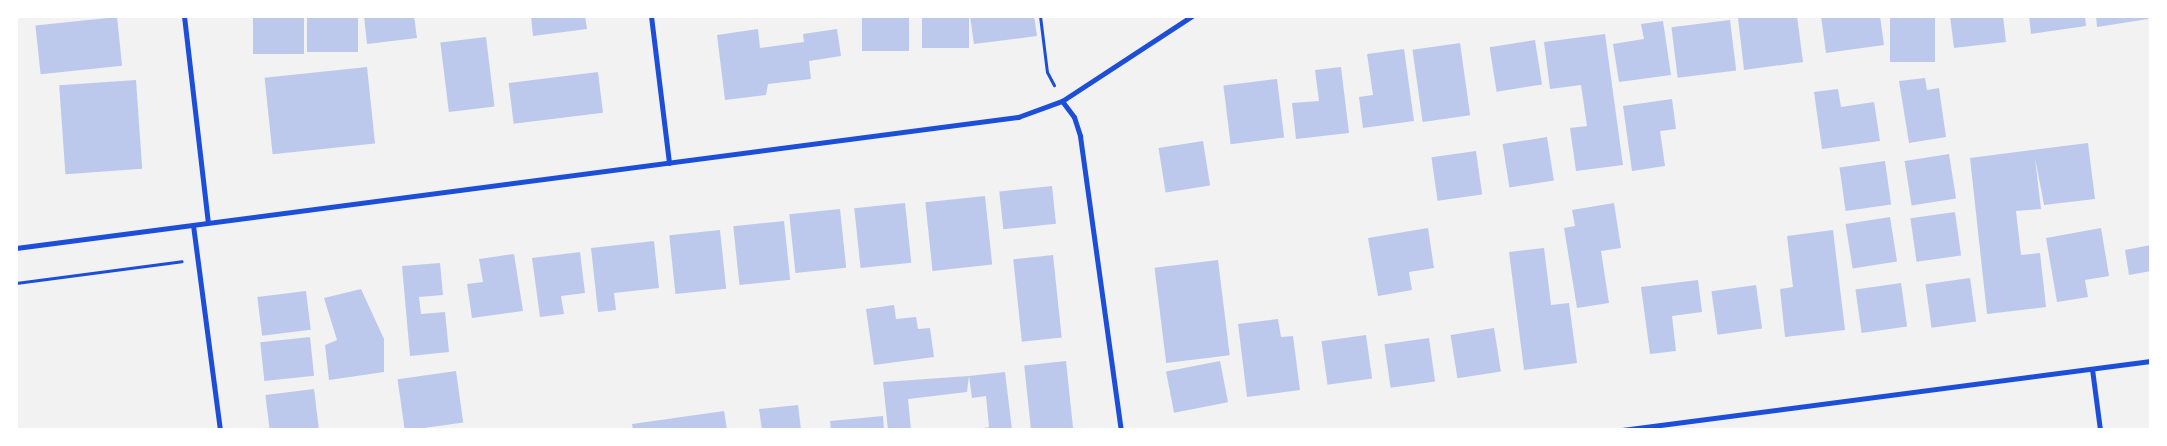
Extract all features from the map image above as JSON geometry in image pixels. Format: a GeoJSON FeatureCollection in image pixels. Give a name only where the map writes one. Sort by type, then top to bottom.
{"type":"FeatureCollection","features":[{"type":"Feature","properties":{"kind":"street"},"geometry":{"type":"LineString","coordinates":[[184,16],[208,223]]}},
{"type":"Feature","properties":{"kind":"street"},"geometry":{"type":"LineString","coordinates":[[651,16],[670,163]]}},
{"type":"Feature","properties":{"kind":"street"},"geometry":{"type":"LineString","coordinates":[[16,248],[1018,117],[1062,101],[1192,16]]}},
{"type":"Feature","properties":{"kind":"street"},"geometry":{"type":"LineString","coordinates":[[1062,101],[1074,117],[1080,136],[1121,430]]}},
{"type":"Feature","properties":{"kind":"street"},"geometry":{"type":"LineString","coordinates":[[193,225],[220,430]]}},
{"type":"Feature","properties":{"kind":"street"},"geometry":{"type":"LineString","coordinates":[[1622,430],[2151,361]]}},
{"type":"Feature","properties":{"kind":"street"},"geometry":{"type":"LineString","coordinates":[[2092,369],[2100,430]]}},
{"type":"Feature","properties":{"kind":"path"},"geometry":{"type":"LineString","coordinates":[[1040,16],[1047,72],[1062,101]]}},
{"type":"Feature","properties":{"kind":"path"},"geometry":{"type":"LineString","coordinates":[[16,283],[198,259]]}},
{"type":"Feature","properties":{"kind":"building"},"geometry":{"type":"Polygon","coordinates":[[[253,16],[304,16],[304,54],[253,54],[253,16]]]}},
{"type":"Feature","properties":{"kind":"building"},"geometry":{"type":"Polygon","coordinates":[[[307,16],[358,16],[358,52],[307,52],[307,16]]]}},
{"type":"Feature","properties":{"kind":"building"},"geometry":{"type":"Polygon","coordinates":[[[364,16],[414,16],[417,38],[367,44],[364,16]]]}},
{"type":"Feature","properties":{"kind":"building"},"geometry":{"type":"Polygon","coordinates":[[[531,16],[585,16],[587,29],[533,36],[531,16]]]}},
{"type":"Feature","properties":{"kind":"building"},"geometry":{"type":"Polygon","coordinates":[[[862,16],[909,16],[909,51],[862,51],[862,16]]]}},
{"type":"Feature","properties":{"kind":"building"},"geometry":{"type":"Polygon","coordinates":[[[922,16],[969,16],[969,48],[922,48],[922,16]]]}},
{"type":"Feature","properties":{"kind":"building"},"geometry":{"type":"Polygon","coordinates":[[[970,16],[1034,16],[1037,36],[974,44],[970,16]]]}},
{"type":"Feature","properties":{"kind":"building"},"geometry":{"type":"Polygon","coordinates":[[[1752,16],[1797,16],[1803,62],[1744,70],[1738,18],[1752,16]]]}},
{"type":"Feature","properties":{"kind":"building"},"geometry":{"type":"Polygon","coordinates":[[[1821,16],[1880,16],[1884,45],[1826,53],[1821,16]]]}},
{"type":"Feature","properties":{"kind":"building"},"geometry":{"type":"Polygon","coordinates":[[[1890,16],[1935,16],[1935,62],[1890,62],[1890,16]]]}},
{"type":"Feature","properties":{"kind":"building"},"geometry":{"type":"Polygon","coordinates":[[[1950,16],[2003,16],[2006,42],[1954,48],[1950,16]]]}},
{"type":"Feature","properties":{"kind":"building"},"geometry":{"type":"Polygon","coordinates":[[[2029,16],[2085,16],[2086,26],[2031,34],[2029,16]]]}},
{"type":"Feature","properties":{"kind":"building"},"geometry":{"type":"Polygon","coordinates":[[[2096,16],[2148,16],[2148,19],[2097,27],[2096,16]]]}},
{"type":"Feature","properties":{"kind":"building"},"geometry":{"type":"Polygon","coordinates":[[[117,17],[122,66],[41,74],[35,26],[117,17]]]}},
{"type":"Feature","properties":{"kind":"building"},"geometry":{"type":"Polygon","coordinates":[[[1730,20],[1736,71],[1678,78],[1671,27],[1730,20]]]}},
{"type":"Feature","properties":{"kind":"building"},"geometry":{"type":"Polygon","coordinates":[[[1663,21],[1671,75],[1619,82],[1613,44],[1644,39],[1641,24],[1663,21]]]}},
{"type":"Feature","properties":{"kind":"building"},"geometry":{"type":"Polygon","coordinates":[[[758,29],[760,48],[804,42],[803,34],[837,29],[841,56],[809,61],[811,79],[768,84],[766,95],[725,100],[717,35],[758,29]]]}},
{"type":"Feature","properties":{"kind":"building"},"geometry":{"type":"Polygon","coordinates":[[[1605,34],[1623,165],[1576,171],[1570,128],[1587,126],[1581,85],[1550,89],[1544,42],[1605,34]]]}},
{"type":"Feature","properties":{"kind":"building"},"geometry":{"type":"Polygon","coordinates":[[[486,37],[495,106],[449,112],[440,43],[486,37]]]}},
{"type":"Feature","properties":{"kind":"building"},"geometry":{"type":"Polygon","coordinates":[[[1535,40],[1542,84],[1497,92],[1490,47],[1535,40]]]}},
{"type":"Feature","properties":{"kind":"building"},"geometry":{"type":"Polygon","coordinates":[[[1460,43],[1470,115],[1423,122],[1412,50],[1460,43]]]}},
{"type":"Feature","properties":{"kind":"building"},"geometry":{"type":"Polygon","coordinates":[[[1404,49],[1414,121],[1363,128],[1359,97],[1373,95],[1367,54],[1404,49]]]}},
{"type":"Feature","properties":{"kind":"building"},"geometry":{"type":"Polygon","coordinates":[[[367,67],[375,144],[273,154],[265,78],[367,67]]]}},
{"type":"Feature","properties":{"kind":"building"},"geometry":{"type":"Polygon","coordinates":[[[1341,67],[1349,133],[1296,139],[1292,103],[1319,101],[1315,70],[1341,67]]]}},
{"type":"Feature","properties":{"kind":"building"},"geometry":{"type":"Polygon","coordinates":[[[598,72],[603,113],[514,124],[509,83],[598,72]]]}},
{"type":"Feature","properties":{"kind":"building"},"geometry":{"type":"Polygon","coordinates":[[[1925,78],[1927,90],[1939,88],[1946,137],[1909,143],[1899,81],[1925,78]]]}},
{"type":"Feature","properties":{"kind":"building"},"geometry":{"type":"Polygon","coordinates":[[[1277,79],[1284,138],[1231,144],[1223,86],[1277,79]]]}},
{"type":"Feature","properties":{"kind":"building"},"geometry":{"type":"Polygon","coordinates":[[[136,80],[142,169],[65,174],[59,85],[136,80]]]}},
{"type":"Feature","properties":{"kind":"building"},"geometry":{"type":"Polygon","coordinates":[[[1838,89],[1841,107],[1874,102],[1880,141],[1822,149],[1814,92],[1838,89]]]}},
{"type":"Feature","properties":{"kind":"building"},"geometry":{"type":"Polygon","coordinates":[[[1672,99],[1676,129],[1660,131],[1665,166],[1632,171],[1623,106],[1672,99]]]}},
{"type":"Feature","properties":{"kind":"building"},"geometry":{"type":"Polygon","coordinates":[[[1547,137],[1554,180],[1509,187],[1503,144],[1547,137]]]}},
{"type":"Feature","properties":{"kind":"building"},"geometry":{"type":"Polygon","coordinates":[[[1203,141],[1210,185],[1166,192],[1159,148],[1203,141]]]}},
{"type":"Feature","properties":{"kind":"building"},"geometry":{"type":"Polygon","coordinates":[[[2088,143],[2095,199],[2044,205],[2035,158],[2041,209],[2016,211],[2021,255],[2040,253],[2046,307],[1987,314],[1970,158],[2088,143]]]}},
{"type":"Feature","properties":{"kind":"building"},"geometry":{"type":"Polygon","coordinates":[[[1476,151],[1482,195],[1438,201],[1431,157],[1476,151]]]}},
{"type":"Feature","properties":{"kind":"building"},"geometry":{"type":"Polygon","coordinates":[[[1949,154],[1956,198],[1912,205],[1905,161],[1949,154]]]}},
{"type":"Feature","properties":{"kind":"building"},"geometry":{"type":"Polygon","coordinates":[[[1885,161],[1891,205],[1846,211],[1839,167],[1885,161]]]}},
{"type":"Feature","properties":{"kind":"building"},"geometry":{"type":"Polygon","coordinates":[[[1052,186],[1056,224],[1003,229],[999,192],[1052,186]]]}},
{"type":"Feature","properties":{"kind":"building"},"geometry":{"type":"Polygon","coordinates":[[[985,196],[992,265],[933,271],[925,202],[985,196]]]}},
{"type":"Feature","properties":{"kind":"building"},"geometry":{"type":"Polygon","coordinates":[[[905,203],[911,263],[861,268],[854,208],[905,203]]]}},
{"type":"Feature","properties":{"kind":"building"},"geometry":{"type":"Polygon","coordinates":[[[1614,203],[1621,248],[1601,251],[1609,303],[1577,308],[1564,228],[1575,226],[1572,210],[1614,203]]]}},
{"type":"Feature","properties":{"kind":"building"},"geometry":{"type":"Polygon","coordinates":[[[840,209],[846,268],[795,273],[789,214],[840,209]]]}},
{"type":"Feature","properties":{"kind":"building"},"geometry":{"type":"Polygon","coordinates":[[[1955,212],[1961,256],[1917,262],[1910,218],[1955,212]]]}},
{"type":"Feature","properties":{"kind":"building"},"geometry":{"type":"Polygon","coordinates":[[[1890,217],[1897,261],[1853,268],[1846,224],[1890,217]]]}},
{"type":"Feature","properties":{"kind":"building"},"geometry":{"type":"Polygon","coordinates":[[[784,221],[790,280],[739,285],[733,226],[784,221]]]}},
{"type":"Feature","properties":{"kind":"building"},"geometry":{"type":"Polygon","coordinates":[[[1428,228],[1434,268],[1409,272],[1412,290],[1378,296],[1368,238],[1428,228]]]}},
{"type":"Feature","properties":{"kind":"building"},"geometry":{"type":"Polygon","coordinates":[[[2101,228],[2109,276],[2085,280],[2088,297],[2057,302],[2046,238],[2101,228]]]}},
{"type":"Feature","properties":{"kind":"building"},"geometry":{"type":"Polygon","coordinates":[[[720,230],[726,289],[675,294],[669,235],[720,230]]]}},
{"type":"Feature","properties":{"kind":"building"},"geometry":{"type":"Polygon","coordinates":[[[1833,230],[1845,330],[1785,337],[1780,289],[1793,287],[1787,236],[1833,230]]]}},
{"type":"Feature","properties":{"kind":"building"},"geometry":{"type":"Polygon","coordinates":[[[654,241],[659,288],[614,293],[616,310],[598,312],[591,248],[654,241]]]}},
{"type":"Feature","properties":{"kind":"building"},"geometry":{"type":"Polygon","coordinates":[[[2151,245],[2151,271],[2129,275],[2125,250],[2151,245]]]}},
{"type":"Feature","properties":{"kind":"building"},"geometry":{"type":"Polygon","coordinates":[[[1544,248],[1551,305],[1569,303],[1577,363],[1524,370],[1509,252],[1544,248]]]}},
{"type":"Feature","properties":{"kind":"building"},"geometry":{"type":"Polygon","coordinates":[[[580,252],[585,293],[561,296],[564,314],[540,317],[532,258],[580,252]]]}},
{"type":"Feature","properties":{"kind":"building"},"geometry":{"type":"Polygon","coordinates":[[[514,254],[523,311],[472,318],[467,284],[483,282],[479,259],[514,254]]]}},
{"type":"Feature","properties":{"kind":"building"},"geometry":{"type":"Polygon","coordinates":[[[1053,255],[1062,338],[1022,342],[1013,259],[1053,255]]]}},
{"type":"Feature","properties":{"kind":"building"},"geometry":{"type":"Polygon","coordinates":[[[1218,260],[1230,355],[1166,363],[1154,268],[1218,260]]]}},
{"type":"Feature","properties":{"kind":"building"},"geometry":{"type":"Polygon","coordinates":[[[440,263],[443,295],[419,297],[421,314],[445,312],[449,352],[410,356],[402,266],[440,263]]]}},
{"type":"Feature","properties":{"kind":"building"},"geometry":{"type":"Polygon","coordinates":[[[1970,278],[1976,322],[1932,328],[1925,284],[1970,278]]]}},
{"type":"Feature","properties":{"kind":"building"},"geometry":{"type":"Polygon","coordinates":[[[1698,280],[1702,312],[1672,316],[1676,351],[1650,354],[1641,287],[1698,280]]]}},
{"type":"Feature","properties":{"kind":"building"},"geometry":{"type":"Polygon","coordinates":[[[1901,283],[1907,327],[1862,333],[1855,289],[1901,283]]]}},
{"type":"Feature","properties":{"kind":"building"},"geometry":{"type":"Polygon","coordinates":[[[1756,285],[1762,329],[1718,335],[1711,291],[1756,285]]]}},
{"type":"Feature","properties":{"kind":"building"},"geometry":{"type":"Polygon","coordinates":[[[361,289],[384,339],[384,372],[329,380],[325,345],[337,340],[324,298],[361,289]]]}},
{"type":"Feature","properties":{"kind":"building"},"geometry":{"type":"Polygon","coordinates":[[[306,291],[311,330],[262,336],[257,297],[306,291]]]}},
{"type":"Feature","properties":{"kind":"building"},"geometry":{"type":"Polygon","coordinates":[[[894,305],[896,319],[916,317],[918,329],[930,328],[934,357],[874,365],[866,309],[894,305]]]}},
{"type":"Feature","properties":{"kind":"building"},"geometry":{"type":"Polygon","coordinates":[[[1278,319],[1281,337],[1293,336],[1300,390],[1247,397],[1238,324],[1278,319]]]}},
{"type":"Feature","properties":{"kind":"building"},"geometry":{"type":"Polygon","coordinates":[[[1494,328],[1501,371],[1457,378],[1451,335],[1494,328]]]}},
{"type":"Feature","properties":{"kind":"building"},"geometry":{"type":"Polygon","coordinates":[[[1366,335],[1372,379],[1328,385],[1321,341],[1366,335]]]}},
{"type":"Feature","properties":{"kind":"building"},"geometry":{"type":"Polygon","coordinates":[[[310,337],[314,376],[264,381],[260,342],[310,337]]]}},
{"type":"Feature","properties":{"kind":"building"},"geometry":{"type":"Polygon","coordinates":[[[1429,338],[1435,382],[1391,388],[1384,344],[1429,338]]]}},
{"type":"Feature","properties":{"kind":"building"},"geometry":{"type":"Polygon","coordinates":[[[1066,361],[1073,430],[1031,430],[1024,365],[1066,361]]]}},
{"type":"Feature","properties":{"kind":"building"},"geometry":{"type":"Polygon","coordinates":[[[1220,361],[1228,402],[1174,413],[1166,371],[1220,361]]]}},
{"type":"Feature","properties":{"kind":"building"},"geometry":{"type":"Polygon","coordinates":[[[456,371],[463,422],[405,430],[398,379],[456,371]]]}},
{"type":"Feature","properties":{"kind":"building"},"geometry":{"type":"Polygon","coordinates":[[[1005,372],[1012,430],[973,430],[989,427],[986,396],[972,398],[969,376],[1005,372]]]}},
{"type":"Feature","properties":{"kind":"building"},"geometry":{"type":"Polygon","coordinates":[[[969,376],[967,392],[908,399],[911,430],[888,430],[883,382],[969,376]]]}},
{"type":"Feature","properties":{"kind":"building"},"geometry":{"type":"Polygon","coordinates":[[[314,389],[319,428],[270,430],[265,395],[314,389]]]}},
{"type":"Feature","properties":{"kind":"building"},"geometry":{"type":"Polygon","coordinates":[[[798,405],[801,430],[762,430],[759,409],[798,405]]]}},
{"type":"Feature","properties":{"kind":"building"},"geometry":{"type":"Polygon","coordinates":[[[724,411],[727,430],[633,430],[632,424],[724,411]]]}},
{"type":"Feature","properties":{"kind":"building"},"geometry":{"type":"Polygon","coordinates":[[[883,416],[884,430],[831,430],[830,421],[883,416]]]}}]}
